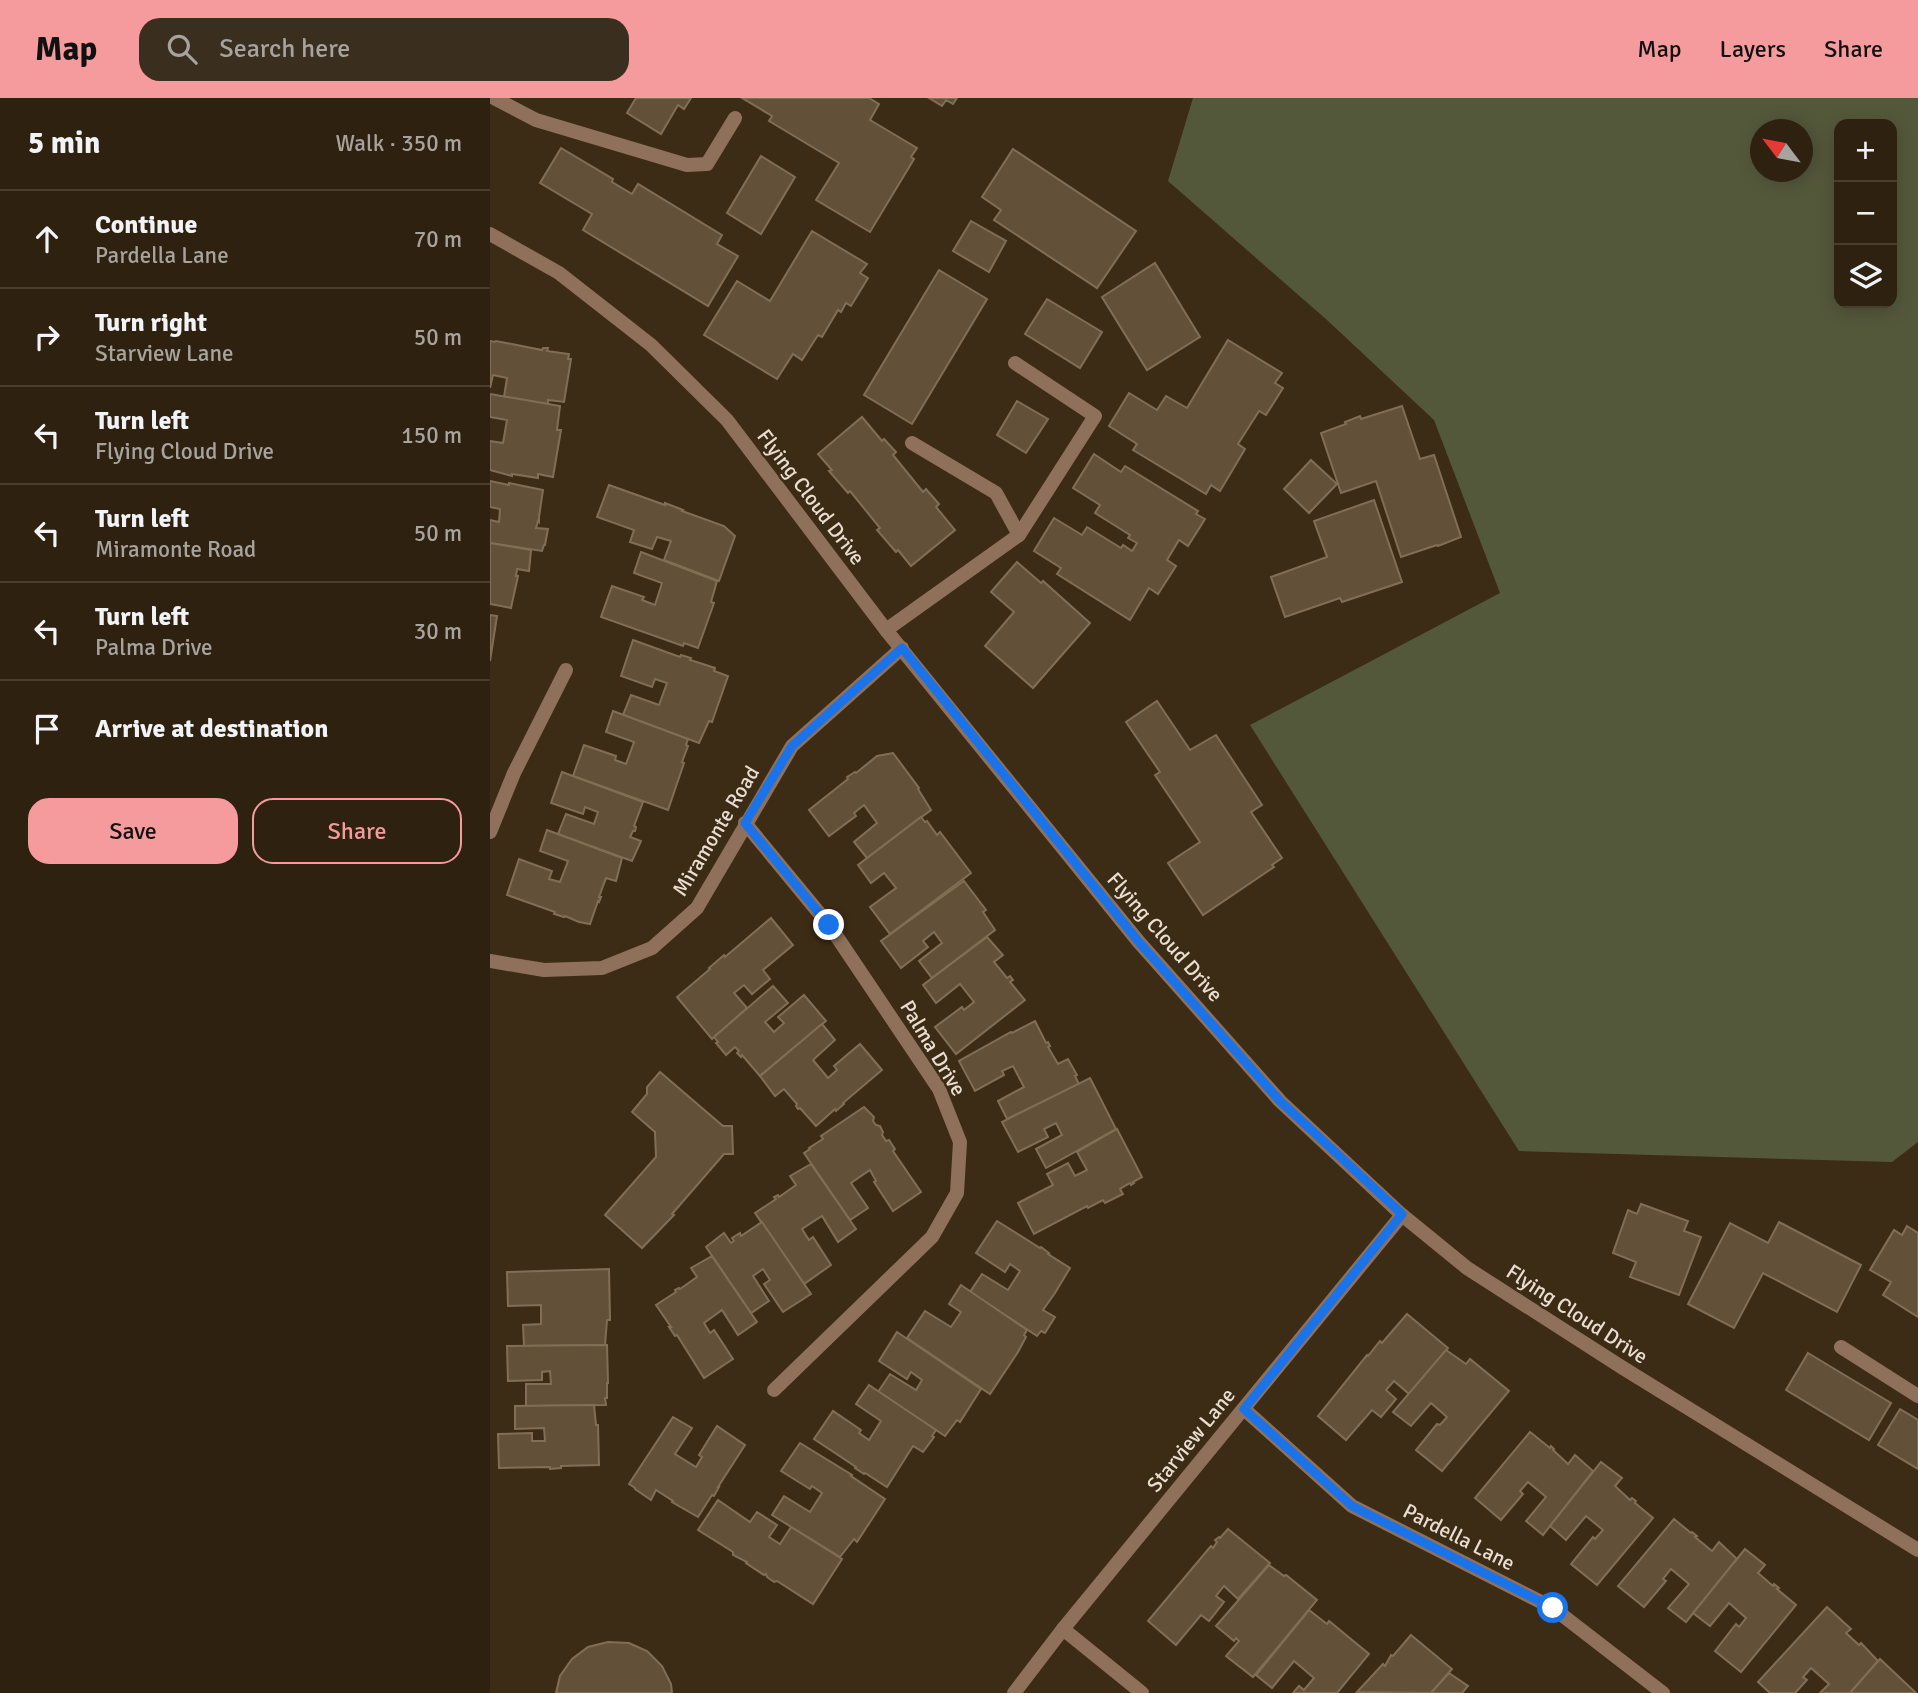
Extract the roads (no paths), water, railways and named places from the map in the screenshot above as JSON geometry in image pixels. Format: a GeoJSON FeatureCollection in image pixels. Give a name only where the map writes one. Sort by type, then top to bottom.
{"type":"FeatureCollection","features":[{"type":"Feature","properties":{"kind":"street"},"geometry":{"type":"LineString","coordinates":[[494,98],[536,120],[687,165],[707,164],[735,118]]}},
{"type":"Feature","properties":{"kind":"street","name":"Flying Cloud Drive"},"geometry":{"type":"LineString","coordinates":[[490,234],[559,273],[652,345],[727,420],[886,630],[1156,961],[1280,1101],[1402,1214],[1478,1275],[1918,1550]]}},
{"type":"Feature","properties":{"kind":"street"},"geometry":{"type":"LineString","coordinates":[[886,630],[1019,535],[1096,416],[1015,363]]}},
{"type":"Feature","properties":{"kind":"street"},"geometry":{"type":"LineString","coordinates":[[912,443],[996,493],[1019,535]]}},
{"type":"Feature","properties":{"kind":"street","name":"Miramonte Road"},"geometry":{"type":"LineString","coordinates":[[490,961],[544,970],[602,968],[652,948],[697,908],[792,746],[902,648]]}},
{"type":"Feature","properties":{"kind":"street"},"geometry":{"type":"LineString","coordinates":[[490,832],[514,773],[566,670]]}},
{"type":"Feature","properties":{"kind":"street","name":"Palma Drive"},"geometry":{"type":"LineString","coordinates":[[745,823],[829,925],[939,1089],[960,1142],[957,1193],[932,1237],[774,1390]]}},
{"type":"Feature","properties":{"kind":"street","name":"Starview Lane"},"geometry":{"type":"LineString","coordinates":[[1014,1693],[1063,1629],[1402,1214]]}},
{"type":"Feature","properties":{"kind":"street"},"geometry":{"type":"LineString","coordinates":[[1841,1348],[1918,1396]]}},
{"type":"Feature","properties":{"kind":"street","name":"Pardella Lane"},"geometry":{"type":"LineString","coordinates":[[1244,1409],[1352,1506],[1553,1608],[1663,1693]]}},
{"type":"Feature","properties":{"kind":"street"},"geometry":{"type":"LineString","coordinates":[[1063,1629],[1142,1693]]}}]}
